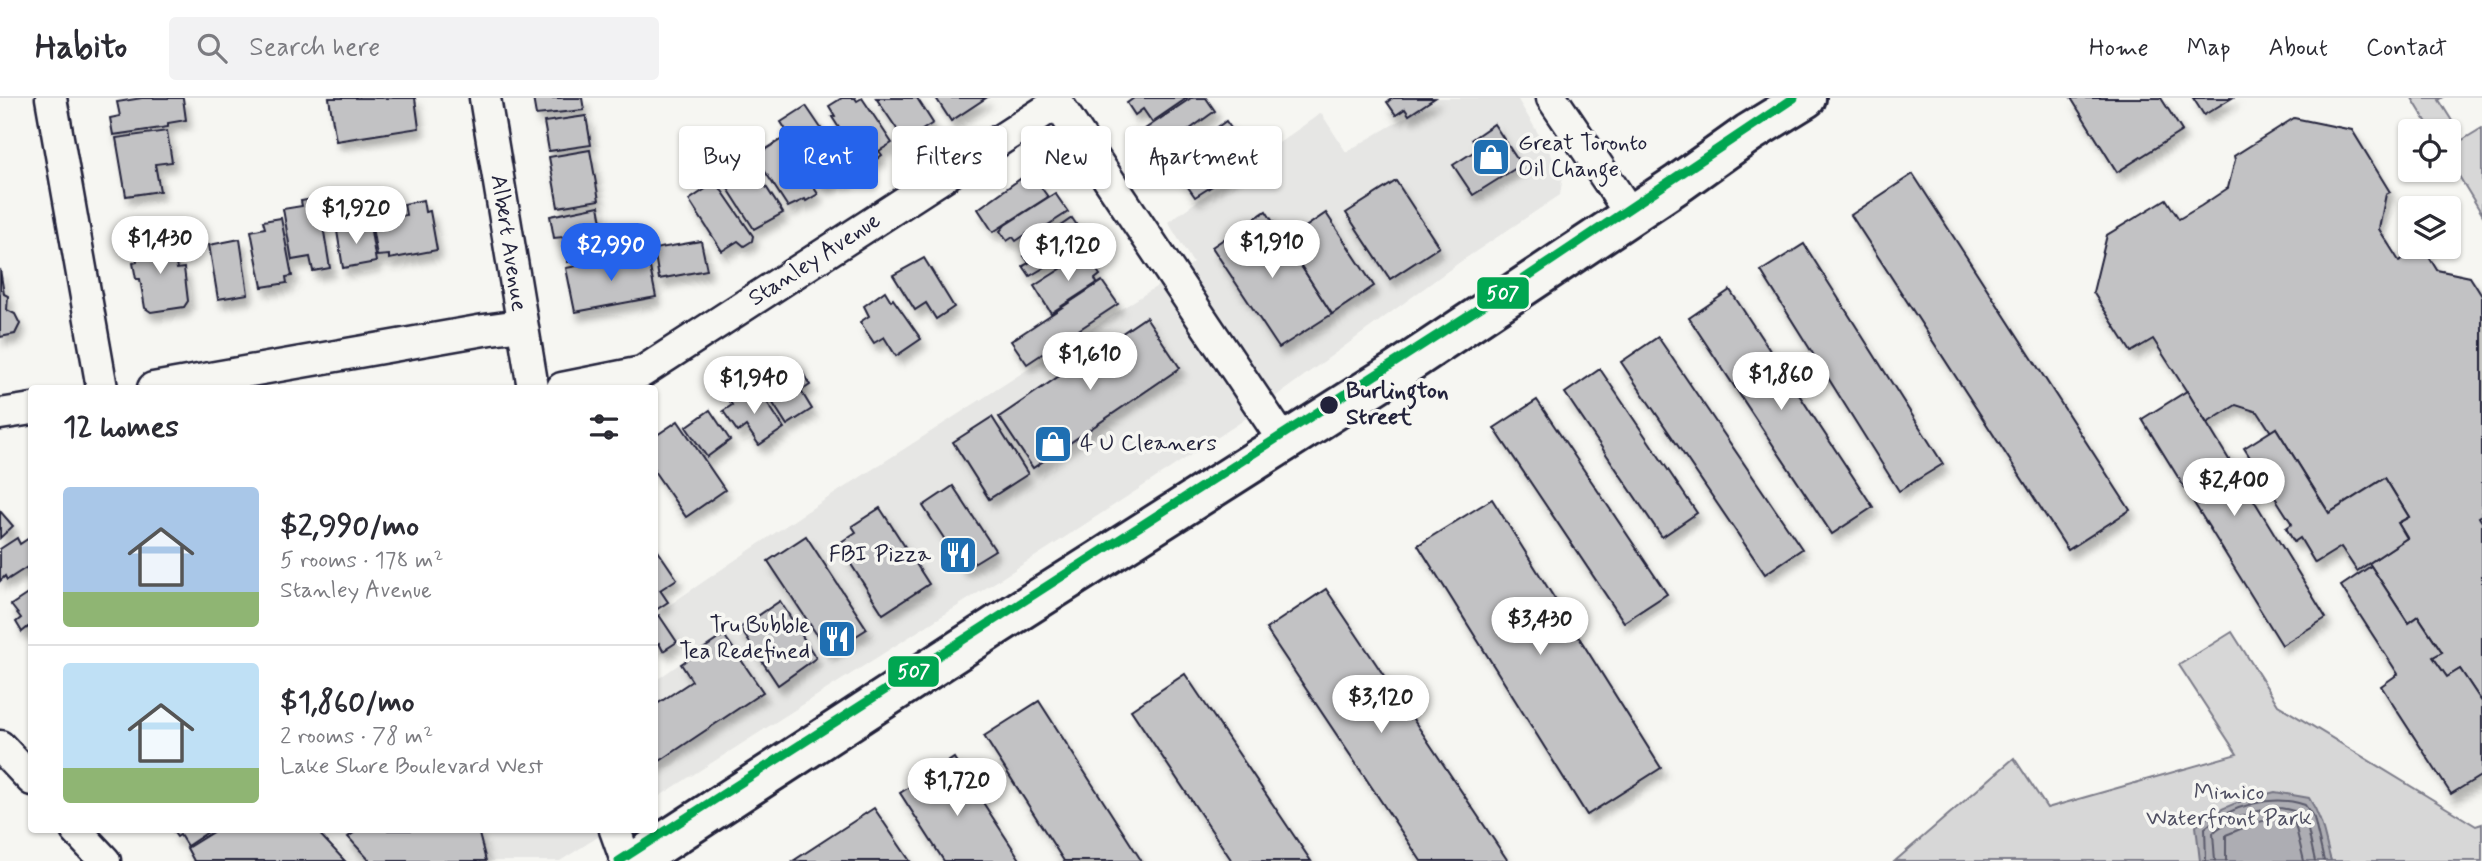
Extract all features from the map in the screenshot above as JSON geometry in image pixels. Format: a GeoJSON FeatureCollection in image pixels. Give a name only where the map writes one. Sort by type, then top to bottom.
{"type":"FeatureCollection","features":[{"type":"Feature","properties":{"kind":"main road"},"geometry":{"type":"LineString","coordinates":[[635,861],[997,625],[1285,443],[1631,215],[1749,133],[1806,98]]}},
{"type":"Feature","properties":{"kind":"street"},"geometry":{"type":"LineString","coordinates":[[51,98],[101,385]]}},
{"type":"Feature","properties":{"kind":"street","name":"Albert Avenue"},"geometry":{"type":"LineString","coordinates":[[485,98],[532,385]]}},
{"type":"Feature","properties":{"kind":"street"},"geometry":{"type":"LineString","coordinates":[[1552,98],[1631,215]]}},
{"type":"Feature","properties":{"kind":"street"},"geometry":{"type":"LineString","coordinates":[[1055,100],[1285,443]]}},
{"type":"Feature","properties":{"kind":"street","name":"Stanley Avenue"},"geometry":{"type":"LineString","coordinates":[[577,385],[642,372],[1055,100]]}},
{"type":"Feature","properties":{"kind":"street"},"geometry":{"type":"LineString","coordinates":[[170,385],[521,325]]}},
{"type":"Feature","properties":{"kind":"street"},"geometry":{"type":"LineString","coordinates":[[0,414],[28,410]]}},
{"type":"Feature","properties":{"kind":"street"},"geometry":{"type":"LineString","coordinates":[[0,746],[28,776]]}},
{"type":"Feature","properties":{"kind":"street"},"geometry":{"type":"LineString","coordinates":[[79,833],[105,861]]}},
{"type":"Feature","properties":{"kind":"street"},"geometry":{"type":"LineString","coordinates":[[616,833],[626,861]]}},
{"type":"Feature","properties":{"kind":"shaded area"},"geometry":{"type":"Polygon","coordinates":[[[1438,98],[1517,98],[1563,175],[1560,195],[1460,262],[1238,424],[658,797],[658,679],[688,658],[659,612],[803,514],[1193,263],[1168,222],[1214,189],[1282,189],[1282,141],[1321,113],[1346,152],[1438,98]]]}},
{"type":"Feature","properties":{"kind":"shaded area"},"geometry":{"type":"Polygon","coordinates":[[[330,833],[604,833],[560,861],[348,861],[325,836],[330,833]]]}},
{"type":"Feature","properties":{"kind":"green space"},"geometry":{"type":"Polygon","coordinates":[[[2412,98],[2442,98],[2439,100],[2451,119],[2425,119],[2412,98]]]}},
{"type":"Feature","properties":{"kind":"green space"},"geometry":{"type":"Polygon","coordinates":[[[2482,128],[2482,214],[2461,179],[2461,141],[2482,128]]]}},
{"type":"Feature","properties":{"kind":"green space","name":"Mimico Waterfront Park"},"geometry":{"type":"Polygon","coordinates":[[[2232,632],[2278,705],[2476,826],[2482,824],[2482,861],[2331,861],[2330,858],[2200,855],[2200,861],[1895,861],[2014,758],[2047,808],[2237,754],[2179,665],[2232,632]]]}},
{"type":"Feature","properties":{"kind":"water"},"geometry":{"type":"Polygon","coordinates":[[[2275,792],[2309,798],[2320,821],[2331,861],[2200,861],[2196,826],[2223,808],[2275,792]]]}},
{"type":"Feature","properties":{"kind":"building"},"geometry":{"type":"Polygon","coordinates":[[[142,98],[183,98],[186,120],[168,123],[168,127],[113,135],[110,118],[120,116],[117,102],[142,98]]]}},
{"type":"Feature","properties":{"kind":"building"},"geometry":{"type":"Polygon","coordinates":[[[329,98],[415,98],[419,128],[336,141],[329,98]]]}},
{"type":"Feature","properties":{"kind":"building"},"geometry":{"type":"Polygon","coordinates":[[[533,98],[582,98],[584,110],[536,115],[533,98]]]}},
{"type":"Feature","properties":{"kind":"building"},"geometry":{"type":"Polygon","coordinates":[[[842,98],[855,98],[857,101],[862,98],[892,143],[879,151],[882,155],[878,158],[878,126],[838,126],[829,106],[842,98]]]}},
{"type":"Feature","properties":{"kind":"building"},"geometry":{"type":"Polygon","coordinates":[[[876,98],[917,98],[933,123],[928,126],[895,126],[876,98]]]}},
{"type":"Feature","properties":{"kind":"building"},"geometry":{"type":"Polygon","coordinates":[[[936,98],[986,98],[951,121],[936,98]]]}},
{"type":"Feature","properties":{"kind":"building"},"geometry":{"type":"Polygon","coordinates":[[[1134,98],[1187,98],[1152,122],[1143,109],[1135,115],[1127,103],[1134,98]]]}},
{"type":"Feature","properties":{"kind":"building"},"geometry":{"type":"Polygon","coordinates":[[[1191,98],[1206,98],[1215,111],[1194,126],[1149,126],[1191,98]]]}},
{"type":"Feature","properties":{"kind":"building"},"geometry":{"type":"Polygon","coordinates":[[[1393,98],[1435,98],[1409,115],[1405,109],[1396,115],[1387,102],[1393,98]]]}},
{"type":"Feature","properties":{"kind":"building"},"geometry":{"type":"Polygon","coordinates":[[[2071,98],[2161,98],[2182,131],[2117,172],[2071,98]]]}},
{"type":"Feature","properties":{"kind":"building"},"geometry":{"type":"Polygon","coordinates":[[[2193,98],[2232,98],[2204,115],[2193,98]]]}},
{"type":"Feature","properties":{"kind":"building"},"geometry":{"type":"Polygon","coordinates":[[[806,106],[820,126],[784,126],[781,122],[806,106]]]}},
{"type":"Feature","properties":{"kind":"building"},"geometry":{"type":"Polygon","coordinates":[[[586,116],[591,145],[549,151],[544,122],[586,116]]]}},
{"type":"Feature","properties":{"kind":"building"},"geometry":{"type":"Polygon","coordinates":[[[2294,118],[2352,130],[2390,192],[2386,194],[2379,229],[2399,261],[2430,259],[2437,270],[2470,277],[2482,296],[2482,515],[2479,517],[2482,522],[2482,702],[2460,669],[2447,677],[2433,657],[2442,652],[2418,616],[2408,623],[2369,563],[2407,538],[2398,523],[2409,517],[2385,478],[2329,513],[2276,428],[2271,432],[2258,412],[2236,405],[2207,423],[2153,339],[2131,352],[2093,292],[2107,235],[2166,199],[2179,219],[2201,206],[2228,188],[2234,156],[2294,118]]]}},
{"type":"Feature","properties":{"kind":"building","name":"Great Toronto Oil Change"},"geometry":{"type":"Polygon","coordinates":[[[1494,124],[1521,165],[1473,195],[1453,165],[1478,149],[1472,139],[1494,124]]]}},
{"type":"Feature","properties":{"kind":"building"},"geometry":{"type":"Polygon","coordinates":[[[167,131],[172,162],[155,164],[160,191],[126,196],[116,138],[167,131]]]}},
{"type":"Feature","properties":{"kind":"building"},"geometry":{"type":"Polygon","coordinates":[[[779,141],[779,189],[815,189],[818,194],[788,207],[765,171],[765,150],[779,141]]]}},
{"type":"Feature","properties":{"kind":"building"},"geometry":{"type":"Polygon","coordinates":[[[590,150],[599,200],[558,207],[549,157],[590,150]]]}},
{"type":"Feature","properties":{"kind":"building"},"geometry":{"type":"Polygon","coordinates":[[[1913,174],[2130,510],[2068,550],[1851,215],[1913,174]]]}},
{"type":"Feature","properties":{"kind":"building"},"geometry":{"type":"Polygon","coordinates":[[[1021,178],[1021,189],[1042,189],[1048,197],[993,232],[978,209],[1021,178]]]}},
{"type":"Feature","properties":{"kind":"building"},"geometry":{"type":"Polygon","coordinates":[[[1396,181],[1439,247],[1390,279],[1346,213],[1396,181]]]}},
{"type":"Feature","properties":{"kind":"building"},"geometry":{"type":"Polygon","coordinates":[[[765,185],[783,213],[754,229],[728,189],[765,189],[765,185]]]}},
{"type":"Feature","properties":{"kind":"building"},"geometry":{"type":"Polygon","coordinates":[[[706,189],[721,189],[753,236],[752,241],[744,246],[738,241],[722,251],[689,200],[706,189]]]}},
{"type":"Feature","properties":{"kind":"building"},"geometry":{"type":"Polygon","coordinates":[[[1189,189],[1208,189],[1195,197],[1189,189]]]}},
{"type":"Feature","properties":{"kind":"building"},"geometry":{"type":"Polygon","coordinates":[[[1055,193],[1068,212],[1031,236],[1028,233],[1016,241],[1013,237],[1007,241],[1000,231],[1005,225],[1055,193]]]}},
{"type":"Feature","properties":{"kind":"building"},"geometry":{"type":"Polygon","coordinates":[[[313,199],[314,203],[319,202],[330,268],[313,271],[310,257],[292,260],[283,209],[302,206],[301,201],[313,199]]]}},
{"type":"Feature","properties":{"kind":"building"},"geometry":{"type":"Polygon","coordinates":[[[423,200],[425,212],[430,211],[437,250],[389,259],[389,255],[377,256],[372,227],[383,224],[383,219],[406,215],[404,204],[423,200]]]}},
{"type":"Feature","properties":{"kind":"building"},"geometry":{"type":"Polygon","coordinates":[[[599,206],[608,255],[568,262],[563,237],[554,238],[550,216],[599,206]]]}},
{"type":"Feature","properties":{"kind":"building"},"geometry":{"type":"Polygon","coordinates":[[[1266,211],[1332,314],[1279,348],[1212,247],[1266,211]]]}},
{"type":"Feature","properties":{"kind":"building"},"geometry":{"type":"Polygon","coordinates":[[[1326,213],[1374,286],[1332,314],[1285,241],[1326,213]]]}},
{"type":"Feature","properties":{"kind":"building"},"geometry":{"type":"Polygon","coordinates":[[[281,218],[292,276],[286,277],[287,283],[262,287],[251,231],[265,228],[263,221],[281,218]]]}},
{"type":"Feature","properties":{"kind":"building"},"geometry":{"type":"Polygon","coordinates":[[[1072,218],[1081,231],[1074,236],[1082,248],[1055,266],[1052,263],[1030,276],[1023,266],[1029,263],[1024,256],[1040,246],[1037,242],[1072,218]]]}},
{"type":"Feature","properties":{"kind":"building"},"geometry":{"type":"Polygon","coordinates":[[[370,225],[376,262],[343,268],[337,231],[370,225]]]}},
{"type":"Feature","properties":{"kind":"building"},"geometry":{"type":"Polygon","coordinates":[[[161,238],[162,246],[172,244],[177,269],[184,268],[188,301],[184,307],[151,312],[145,308],[140,279],[136,279],[133,263],[137,262],[134,242],[161,238]]]}},
{"type":"Feature","properties":{"kind":"building"},"geometry":{"type":"Polygon","coordinates":[[[240,239],[248,294],[218,299],[209,245],[240,239]]]}},
{"type":"Feature","properties":{"kind":"building"},"geometry":{"type":"Polygon","coordinates":[[[701,241],[707,270],[659,279],[654,249],[701,241]]]}},
{"type":"Feature","properties":{"kind":"building"},"geometry":{"type":"Polygon","coordinates":[[[1804,244],[1943,464],[1899,491],[1761,271],[1804,244]]]}},
{"type":"Feature","properties":{"kind":"building"},"geometry":{"type":"Polygon","coordinates":[[[647,253],[656,297],[575,312],[566,268],[647,253]]]}},
{"type":"Feature","properties":{"kind":"building"},"geometry":{"type":"Polygon","coordinates":[[[1086,253],[1100,275],[1095,279],[1097,283],[1051,313],[1034,286],[1086,253]]]}},
{"type":"Feature","properties":{"kind":"building"},"geometry":{"type":"Polygon","coordinates":[[[924,258],[954,307],[936,319],[926,303],[915,310],[893,275],[924,258]]]}},
{"type":"Feature","properties":{"kind":"building"},"geometry":{"type":"Polygon","coordinates":[[[0,269],[4,294],[8,296],[7,310],[15,314],[20,324],[15,334],[0,337],[0,269]]]}},
{"type":"Feature","properties":{"kind":"building"},"geometry":{"type":"Polygon","coordinates":[[[1102,281],[1118,304],[1027,364],[1011,341],[1102,281]]]}},
{"type":"Feature","properties":{"kind":"building"},"geometry":{"type":"Polygon","coordinates":[[[1730,290],[1873,507],[1832,534],[1689,318],[1730,290]]]}},
{"type":"Feature","properties":{"kind":"building"},"geometry":{"type":"Polygon","coordinates":[[[885,291],[921,339],[896,356],[884,337],[874,343],[860,322],[869,316],[864,306],[885,291]]]}},
{"type":"Feature","properties":{"kind":"building"},"geometry":{"type":"Polygon","coordinates":[[[1146,317],[1180,368],[1033,468],[999,417],[1146,317]]]}},
{"type":"Feature","properties":{"kind":"building"},"geometry":{"type":"Polygon","coordinates":[[[1658,337],[1802,549],[1765,574],[1621,362],[1658,337]]]}},
{"type":"Feature","properties":{"kind":"building"},"geometry":{"type":"Polygon","coordinates":[[[796,362],[810,385],[801,391],[812,409],[787,425],[760,383],[796,362]]]}},
{"type":"Feature","properties":{"kind":"building"},"geometry":{"type":"Polygon","coordinates":[[[1600,369],[1697,513],[1662,537],[1565,393],[1600,369]]]}},
{"type":"Feature","properties":{"kind":"building"},"geometry":{"type":"Polygon","coordinates":[[[757,387],[784,428],[759,445],[746,426],[738,432],[723,411],[732,405],[730,402],[747,390],[748,393],[757,387]]]}},
{"type":"Feature","properties":{"kind":"building"},"geometry":{"type":"Polygon","coordinates":[[[2187,391],[2326,618],[2282,645],[2142,419],[2187,391]]]}},
{"type":"Feature","properties":{"kind":"building"},"geometry":{"type":"Polygon","coordinates":[[[1537,400],[1667,594],[1624,622],[1494,428],[1537,400]]]}},
{"type":"Feature","properties":{"kind":"building"},"geometry":{"type":"Polygon","coordinates":[[[710,410],[730,440],[707,457],[686,427],[710,410]]]}},
{"type":"Feature","properties":{"kind":"building"},"geometry":{"type":"Polygon","coordinates":[[[992,417],[1028,474],[989,499],[953,442],[992,417]]]}},
{"type":"Feature","properties":{"kind":"building"},"geometry":{"type":"Polygon","coordinates":[[[678,421],[725,490],[686,517],[658,477],[658,434],[678,421]]]}},
{"type":"Feature","properties":{"kind":"building"},"geometry":{"type":"Polygon","coordinates":[[[2276,428],[2329,513],[2385,478],[2409,517],[2398,523],[2407,538],[2357,571],[2341,547],[2315,563],[2300,538],[2294,542],[2286,528],[2292,524],[2267,485],[2260,489],[2251,475],[2258,470],[2244,448],[2276,428]]]}},
{"type":"Feature","properties":{"kind":"building"},"geometry":{"type":"Polygon","coordinates":[[[953,486],[995,550],[964,569],[923,506],[953,486]]]}},
{"type":"Feature","properties":{"kind":"building"},"geometry":{"type":"Polygon","coordinates":[[[1492,499],[1661,768],[1587,815],[1418,545],[1492,499]]]}},
{"type":"Feature","properties":{"kind":"building"},"geometry":{"type":"Polygon","coordinates":[[[880,508],[929,584],[883,614],[838,544],[856,532],[852,526],[880,508]]]}},
{"type":"Feature","properties":{"kind":"building"},"geometry":{"type":"Polygon","coordinates":[[[0,511],[13,526],[0,538],[0,511]]]}},
{"type":"Feature","properties":{"kind":"building"},"geometry":{"type":"Polygon","coordinates":[[[806,536],[867,629],[829,653],[768,561],[806,536]]]}},
{"type":"Feature","properties":{"kind":"building"},"geometry":{"type":"Polygon","coordinates":[[[17,538],[20,544],[28,539],[28,567],[7,580],[5,576],[0,581],[0,549],[17,538]]]}},
{"type":"Feature","properties":{"kind":"building"},"geometry":{"type":"Polygon","coordinates":[[[658,551],[677,579],[660,590],[668,602],[658,609],[658,551]]]}},
{"type":"Feature","properties":{"kind":"building"},"geometry":{"type":"Polygon","coordinates":[[[2371,566],[2408,623],[2418,616],[2442,652],[2433,657],[2447,677],[2460,669],[2482,702],[2482,775],[2451,794],[2381,686],[2398,674],[2341,586],[2371,566]]]}},
{"type":"Feature","properties":{"kind":"building"},"geometry":{"type":"Polygon","coordinates":[[[1326,589],[1508,861],[1421,861],[1266,629],[1326,589]]]}},
{"type":"Feature","properties":{"kind":"building"},"geometry":{"type":"Polygon","coordinates":[[[28,594],[28,627],[22,632],[16,622],[21,618],[11,605],[28,594]]]}},
{"type":"Feature","properties":{"kind":"building"},"geometry":{"type":"Polygon","coordinates":[[[780,601],[816,658],[778,685],[740,628],[780,601]]]}},
{"type":"Feature","properties":{"kind":"building"},"geometry":{"type":"Polygon","coordinates":[[[658,616],[677,642],[663,651],[658,644],[658,616]]]}},
{"type":"Feature","properties":{"kind":"building"},"geometry":{"type":"Polygon","coordinates":[[[724,635],[763,692],[658,762],[658,703],[692,681],[681,664],[724,635]]]}},
{"type":"Feature","properties":{"kind":"building"},"geometry":{"type":"Polygon","coordinates":[[[1185,674],[1311,861],[1232,861],[1131,710],[1185,674]]]}},
{"type":"Feature","properties":{"kind":"building"},"geometry":{"type":"Polygon","coordinates":[[[1039,701],[1141,860],[1064,861],[984,736],[1039,701]]]}},
{"type":"Feature","properties":{"kind":"building"},"geometry":{"type":"Polygon","coordinates":[[[954,758],[1021,861],[944,861],[900,793],[954,758]]]}},
{"type":"Feature","properties":{"kind":"building"},"geometry":{"type":"Polygon","coordinates":[[[874,808],[910,861],[793,861],[874,808]]]}},
{"type":"Feature","properties":{"kind":"building"},"geometry":{"type":"Polygon","coordinates":[[[174,833],[206,833],[187,846],[180,835],[177,837],[174,833]]]}},
{"type":"Feature","properties":{"kind":"building"},"geometry":{"type":"Polygon","coordinates":[[[211,833],[319,833],[345,861],[194,861],[187,848],[211,833]]]}},
{"type":"Feature","properties":{"kind":"building"},"geometry":{"type":"Polygon","coordinates":[[[354,833],[479,833],[486,861],[370,861],[348,837],[354,833]]]}},
{"type":"Feature","properties":{"kind":"transit line","name":"507"},"geometry":{"type":"LineString","coordinates":[[619,861],[1503,293],[1794,98]]}},
{"type":"Feature","properties":{"kind":"place","name":"Great Toronto Oil Change"},"geometry":{"type":"Point","coordinates":[1491,157]}},
{"type":"Feature","properties":{"kind":"place","name":"Burlington Street"},"geometry":{"type":"Point","coordinates":[1329,405]}},
{"type":"Feature","properties":{"kind":"place","name":"4 U Cleaners"},"geometry":{"type":"Point","coordinates":[1053,444]}},
{"type":"Feature","properties":{"kind":"place","name":"FBI Pizza"},"geometry":{"type":"Point","coordinates":[958,555]}},
{"type":"Feature","properties":{"kind":"place","name":"Tru Bubble Tea Redefined"},"geometry":{"type":"Point","coordinates":[837,639]}}]}
